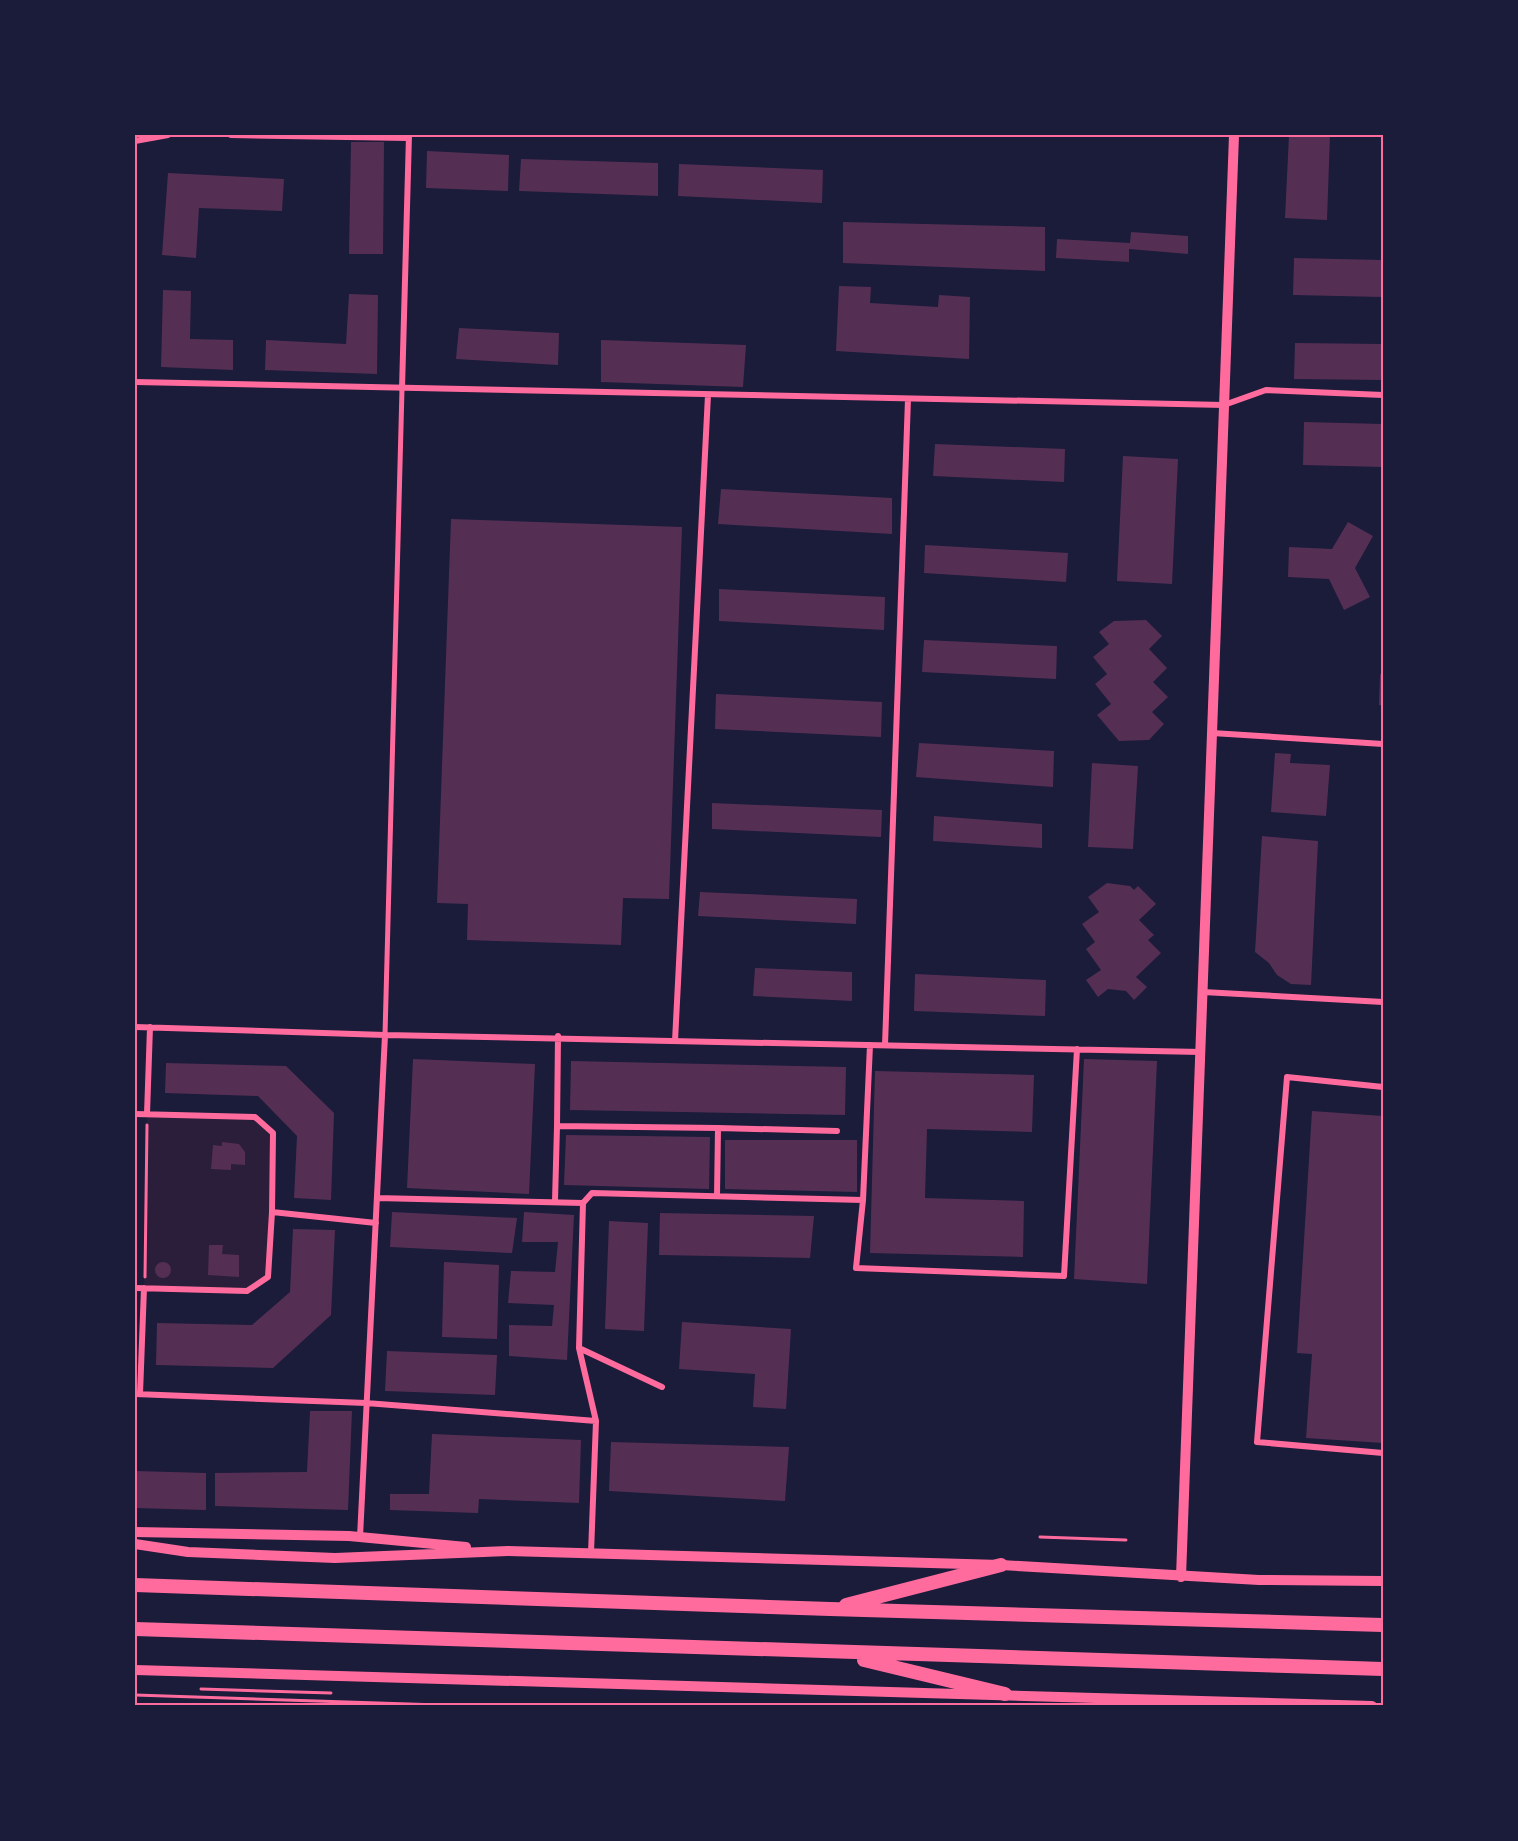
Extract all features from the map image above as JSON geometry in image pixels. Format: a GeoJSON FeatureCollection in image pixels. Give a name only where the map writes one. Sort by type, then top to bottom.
{"type":"FeatureCollection","features":[{"type":"Feature","properties":{"kind":"highway"},"geometry":{"type":"LineString","coordinates":[[830,1609],[1001,1565]]}},
{"type":"Feature","properties":{"kind":"highway"},"geometry":{"type":"LineString","coordinates":[[135,1585],[1383,1625]]}},
{"type":"Feature","properties":{"kind":"highway"},"geometry":{"type":"LineString","coordinates":[[135,1629],[1383,1669]]}},
{"type":"Feature","properties":{"kind":"highway"},"geometry":{"type":"LineString","coordinates":[[836,1653],[1005,1694]]}},
{"type":"Feature","properties":{"kind":"street"},"geometry":{"type":"LineString","coordinates":[[135,141],[168,135]]}},
{"type":"Feature","properties":{"kind":"street"},"geometry":{"type":"LineString","coordinates":[[231,135],[408,136],[385,1035],[360,1537]]}},
{"type":"Feature","properties":{"kind":"street"},"geometry":{"type":"LineString","coordinates":[[1180,1577],[1234,135]]}},
{"type":"Feature","properties":{"kind":"street"},"geometry":{"type":"LineString","coordinates":[[135,382],[1224,405],[1266,390],[1383,395]]}},
{"type":"Feature","properties":{"kind":"street"},"geometry":{"type":"LineString","coordinates":[[675,1041],[708,395]]}},
{"type":"Feature","properties":{"kind":"street"},"geometry":{"type":"LineString","coordinates":[[885,1045],[908,399]]}},
{"type":"Feature","properties":{"kind":"street"},"geometry":{"type":"LineString","coordinates":[[1212,733],[1383,744]]}},
{"type":"Feature","properties":{"kind":"street"},"geometry":{"type":"LineString","coordinates":[[1203,992],[1383,1002]]}},
{"type":"Feature","properties":{"kind":"street"},"geometry":{"type":"LineString","coordinates":[[135,1027],[385,1035],[558,1036],[675,1041],[1201,1052]]}},
{"type":"Feature","properties":{"kind":"street"},"geometry":{"type":"LineString","coordinates":[[147,1114],[150,1027]]}},
{"type":"Feature","properties":{"kind":"street"},"geometry":{"type":"LineString","coordinates":[[555,1201],[558,1036]]}},
{"type":"Feature","properties":{"kind":"street"},"geometry":{"type":"LineString","coordinates":[[870,1045],[863,1200],[856,1268],[1064,1276],[1077,1049]]}},
{"type":"Feature","properties":{"kind":"street"},"geometry":{"type":"LineString","coordinates":[[1383,1087],[1287,1077],[1257,1442],[1383,1453]]}},
{"type":"Feature","properties":{"kind":"street"},"geometry":{"type":"LineString","coordinates":[[135,1114],[255,1117],[273,1133],[268,1277],[247,1291],[135,1288]]}},
{"type":"Feature","properties":{"kind":"street"},"geometry":{"type":"LineString","coordinates":[[557,1126],[837,1131]]}},
{"type":"Feature","properties":{"kind":"street"},"geometry":{"type":"LineString","coordinates":[[717,1196],[718,1128]]}},
{"type":"Feature","properties":{"kind":"street"},"geometry":{"type":"LineString","coordinates":[[591,1553],[596,1421],[579,1348],[583,1203],[592,1193],[863,1200]]}},
{"type":"Feature","properties":{"kind":"street"},"geometry":{"type":"LineString","coordinates":[[377,1198],[583,1203]]}},
{"type":"Feature","properties":{"kind":"street"},"geometry":{"type":"LineString","coordinates":[[272,1212],[376,1223]]}},
{"type":"Feature","properties":{"kind":"street"},"geometry":{"type":"LineString","coordinates":[[144,1288],[138,1394],[366,1403],[596,1421]]}},
{"type":"Feature","properties":{"kind":"street"},"geometry":{"type":"LineString","coordinates":[[579,1348],[662,1387]]}},
{"type":"Feature","properties":{"kind":"street"},"geometry":{"type":"LineString","coordinates":[[135,1532],[360,1537],[508,1551]]}},
{"type":"Feature","properties":{"kind":"street"},"geometry":{"type":"LineString","coordinates":[[135,1544],[188,1551],[335,1558],[508,1551],[1001,1565],[1180,1577],[1383,1581]]}},
{"type":"Feature","properties":{"kind":"street"},"geometry":{"type":"LineString","coordinates":[[135,1670],[1144,1698],[1198,1703],[1372,1706]]}},
{"type":"Feature","properties":{"kind":"street"},"geometry":{"type":"LineString","coordinates":[[1144,1698],[1156,1706]]}},
{"type":"Feature","properties":{"kind":"path"},"geometry":{"type":"LineString","coordinates":[[144,1288],[147,1114]]}},
{"type":"Feature","properties":{"kind":"path"},"geometry":{"type":"LineString","coordinates":[[1040,1537],[1126,1540]]}},
{"type":"Feature","properties":{"kind":"path"},"geometry":{"type":"LineString","coordinates":[[201,1689],[331,1694]]}},
{"type":"Feature","properties":{"kind":"path"},"geometry":{"type":"LineString","coordinates":[[135,1695],[471,1706]]}},
{"type":"Feature","properties":{"kind":"shaded area"},"geometry":{"type":"Polygon","coordinates":[[[147,1114],[255,1117],[273,1133],[268,1277],[247,1291],[144,1288],[147,1114]]]}},
{"type":"Feature","properties":{"kind":"building"},"geometry":{"type":"Polygon","coordinates":[[[1289,135],[1330,135],[1327,220],[1285,218],[1289,135]]]}},
{"type":"Feature","properties":{"kind":"building"},"geometry":{"type":"Polygon","coordinates":[[[351,142],[384,142],[383,254],[349,254],[351,142]]]}},
{"type":"Feature","properties":{"kind":"building"},"geometry":{"type":"Polygon","coordinates":[[[427,151],[509,155],[508,191],[426,188],[427,151]]]}},
{"type":"Feature","properties":{"kind":"building"},"geometry":{"type":"Polygon","coordinates":[[[521,159],[658,163],[658,196],[519,191],[521,159]]]}},
{"type":"Feature","properties":{"kind":"building"},"geometry":{"type":"Polygon","coordinates":[[[679,164],[823,170],[822,203],[678,196],[679,164]]]}},
{"type":"Feature","properties":{"kind":"building"},"geometry":{"type":"Polygon","coordinates":[[[168,173],[284,179],[282,211],[199,208],[196,258],[162,255],[168,173]]]}},
{"type":"Feature","properties":{"kind":"building"},"geometry":{"type":"Polygon","coordinates":[[[843,222],[1045,227],[1045,271],[843,263],[843,222]]]}},
{"type":"Feature","properties":{"kind":"building"},"geometry":{"type":"Polygon","coordinates":[[[1131,232],[1188,236],[1188,254],[1129,249],[1129,262],[1056,258],[1057,239],[1130,243],[1131,232]]]}},
{"type":"Feature","properties":{"kind":"building"},"geometry":{"type":"Polygon","coordinates":[[[1294,258],[1383,260],[1383,297],[1293,295],[1294,258]]]}},
{"type":"Feature","properties":{"kind":"building"},"geometry":{"type":"Polygon","coordinates":[[[839,286],[871,287],[870,303],[938,307],[939,295],[970,297],[969,359],[836,351],[839,286]]]}},
{"type":"Feature","properties":{"kind":"building"},"geometry":{"type":"Polygon","coordinates":[[[163,290],[191,291],[190,339],[233,340],[233,370],[161,367],[163,290]]]}},
{"type":"Feature","properties":{"kind":"building"},"geometry":{"type":"Polygon","coordinates":[[[349,294],[378,295],[377,374],[265,370],[266,340],[346,344],[349,294]]]}},
{"type":"Feature","properties":{"kind":"building"},"geometry":{"type":"Polygon","coordinates":[[[459,328],[559,333],[558,365],[456,359],[459,328]]]}},
{"type":"Feature","properties":{"kind":"building"},"geometry":{"type":"Polygon","coordinates":[[[601,340],[746,345],[743,387],[601,382],[601,340]]]}},
{"type":"Feature","properties":{"kind":"building"},"geometry":{"type":"Polygon","coordinates":[[[1295,343],[1383,344],[1383,380],[1294,379],[1295,343]]]}},
{"type":"Feature","properties":{"kind":"building"},"geometry":{"type":"Polygon","coordinates":[[[1304,422],[1383,424],[1383,467],[1303,465],[1304,422]]]}},
{"type":"Feature","properties":{"kind":"building"},"geometry":{"type":"Polygon","coordinates":[[[935,444],[1065,449],[1064,482],[933,476],[935,444]]]}},
{"type":"Feature","properties":{"kind":"building"},"geometry":{"type":"Polygon","coordinates":[[[1123,456],[1178,459],[1172,584],[1117,581],[1123,456]]]}},
{"type":"Feature","properties":{"kind":"building"},"geometry":{"type":"Polygon","coordinates":[[[721,489],[892,498],[892,534],[718,524],[721,489]]]}},
{"type":"Feature","properties":{"kind":"building"},"geometry":{"type":"Polygon","coordinates":[[[451,519],[682,527],[669,899],[623,898],[621,945],[467,940],[468,904],[437,903],[451,519]]]}},
{"type":"Feature","properties":{"kind":"building"},"geometry":{"type":"Polygon","coordinates":[[[1348,522],[1373,536],[1355,568],[1370,597],[1344,610],[1329,579],[1288,577],[1289,547],[1332,549],[1348,522]]]}},
{"type":"Feature","properties":{"kind":"building"},"geometry":{"type":"Polygon","coordinates":[[[925,545],[1068,553],[1066,582],[924,573],[925,545]]]}},
{"type":"Feature","properties":{"kind":"building"},"geometry":{"type":"Polygon","coordinates":[[[719,589],[885,597],[884,630],[719,621],[719,589]]]}},
{"type":"Feature","properties":{"kind":"building"},"geometry":{"type":"Polygon","coordinates":[[[1146,620],[1162,636],[1149,649],[1167,668],[1153,682],[1168,697],[1152,712],[1164,724],[1149,740],[1119,741],[1097,715],[1111,704],[1095,684],[1107,674],[1093,657],[1109,644],[1099,632],[1114,621],[1146,620]]]}},
{"type":"Feature","properties":{"kind":"building"},"geometry":{"type":"Polygon","coordinates":[[[924,640],[1057,646],[1056,679],[922,672],[924,640]]]}},
{"type":"Feature","properties":{"kind":"building"},"geometry":{"type":"Polygon","coordinates":[[[1380,674],[1383,674],[1383,706],[1379,705],[1380,674]]]}},
{"type":"Feature","properties":{"kind":"building"},"geometry":{"type":"Polygon","coordinates":[[[716,694],[882,702],[881,737],[715,729],[716,694]]]}},
{"type":"Feature","properties":{"kind":"building"},"geometry":{"type":"Polygon","coordinates":[[[919,743],[1054,751],[1053,787],[916,777],[919,743]]]}},
{"type":"Feature","properties":{"kind":"building"},"geometry":{"type":"Polygon","coordinates":[[[1275,753],[1291,754],[1290,763],[1330,765],[1326,816],[1271,812],[1275,753]]]}},
{"type":"Feature","properties":{"kind":"building"},"geometry":{"type":"Polygon","coordinates":[[[1092,763],[1138,766],[1133,849],[1088,847],[1092,763]]]}},
{"type":"Feature","properties":{"kind":"building"},"geometry":{"type":"Polygon","coordinates":[[[712,803],[882,810],[881,837],[712,829],[712,803]]]}},
{"type":"Feature","properties":{"kind":"building"},"geometry":{"type":"Polygon","coordinates":[[[934,816],[1042,824],[1042,848],[933,841],[934,816]]]}},
{"type":"Feature","properties":{"kind":"building"},"geometry":{"type":"Polygon","coordinates":[[[1262,836],[1318,841],[1311,985],[1291,984],[1277,975],[1269,963],[1255,952],[1262,836]]]}},
{"type":"Feature","properties":{"kind":"building"},"geometry":{"type":"Polygon","coordinates":[[[1107,883],[1130,886],[1134,890],[1138,886],[1156,904],[1139,920],[1154,935],[1148,940],[1161,953],[1136,977],[1147,987],[1134,1000],[1126,991],[1108,989],[1098,997],[1086,980],[1101,970],[1086,949],[1095,942],[1082,924],[1099,912],[1088,897],[1107,883]]]}},
{"type":"Feature","properties":{"kind":"building"},"geometry":{"type":"Polygon","coordinates":[[[700,892],[857,899],[856,924],[698,916],[700,892]]]}},
{"type":"Feature","properties":{"kind":"building"},"geometry":{"type":"Polygon","coordinates":[[[755,968],[852,972],[852,1001],[753,996],[755,968]]]}},
{"type":"Feature","properties":{"kind":"building"},"geometry":{"type":"Polygon","coordinates":[[[915,974],[1046,980],[1045,1016],[914,1011],[915,974]]]}},
{"type":"Feature","properties":{"kind":"building"},"geometry":{"type":"Polygon","coordinates":[[[413,1059],[535,1064],[529,1194],[407,1188],[413,1059]]]}},
{"type":"Feature","properties":{"kind":"building"},"geometry":{"type":"Polygon","coordinates":[[[1084,1059],[1157,1061],[1147,1284],[1074,1279],[1084,1059]]]}},
{"type":"Feature","properties":{"kind":"building"},"geometry":{"type":"Polygon","coordinates":[[[571,1061],[846,1067],[845,1115],[570,1110],[571,1061]]]}},
{"type":"Feature","properties":{"kind":"building"},"geometry":{"type":"Polygon","coordinates":[[[166,1063],[286,1066],[334,1113],[331,1200],[294,1198],[297,1136],[258,1096],[165,1093],[166,1063]]]}},
{"type":"Feature","properties":{"kind":"building"},"geometry":{"type":"Polygon","coordinates":[[[875,1071],[1034,1075],[1032,1132],[927,1129],[925,1198],[1024,1201],[1023,1257],[870,1253],[875,1071]]]}},
{"type":"Feature","properties":{"kind":"building"},"geometry":{"type":"Polygon","coordinates":[[[1312,1111],[1383,1116],[1383,1443],[1306,1438],[1312,1354],[1297,1353],[1312,1111]]]}},
{"type":"Feature","properties":{"kind":"building"},"geometry":{"type":"Polygon","coordinates":[[[566,1135],[710,1137],[709,1189],[564,1185],[566,1135]]]}},
{"type":"Feature","properties":{"kind":"building"},"geometry":{"type":"Polygon","coordinates":[[[725,1140],[857,1140],[857,1192],[725,1189],[725,1140]]]}},
{"type":"Feature","properties":{"kind":"building"},"geometry":{"type":"Polygon","coordinates":[[[222,1142],[239,1144],[245,1152],[245,1165],[231,1164],[231,1170],[211,1169],[213,1145],[222,1146],[222,1142]]]}},
{"type":"Feature","properties":{"kind":"building"},"geometry":{"type":"Polygon","coordinates":[[[392,1212],[517,1218],[512,1253],[390,1247],[392,1212]]]}},
{"type":"Feature","properties":{"kind":"building"},"geometry":{"type":"Polygon","coordinates":[[[524,1212],[574,1215],[567,1360],[509,1356],[509,1325],[552,1326],[554,1305],[508,1303],[511,1271],[555,1272],[558,1242],[522,1242],[524,1212]]]}},
{"type":"Feature","properties":{"kind":"building"},"geometry":{"type":"Polygon","coordinates":[[[660,1213],[814,1216],[810,1258],[659,1255],[660,1213]]]}},
{"type":"Feature","properties":{"kind":"building"},"geometry":{"type":"Polygon","coordinates":[[[609,1221],[648,1223],[644,1331],[605,1329],[609,1221]]]}},
{"type":"Feature","properties":{"kind":"building"},"geometry":{"type":"Polygon","coordinates":[[[293,1229],[335,1230],[331,1315],[273,1368],[156,1365],[157,1323],[252,1325],[290,1292],[293,1229]]]}},
{"type":"Feature","properties":{"kind":"building"},"geometry":{"type":"Polygon","coordinates":[[[209,1245],[223,1245],[222,1254],[239,1255],[239,1277],[208,1275],[209,1245]]]}},
{"type":"Feature","properties":{"kind":"building"},"geometry":{"type":"Polygon","coordinates":[[[163,1262],[171,1270],[163,1278],[155,1270],[163,1262]]]}},
{"type":"Feature","properties":{"kind":"building"},"geometry":{"type":"Polygon","coordinates":[[[444,1262],[499,1265],[497,1339],[442,1337],[444,1262]]]}},
{"type":"Feature","properties":{"kind":"building"},"geometry":{"type":"Polygon","coordinates":[[[682,1322],[791,1329],[786,1409],[753,1407],[755,1374],[679,1369],[682,1322]]]}},
{"type":"Feature","properties":{"kind":"building"},"geometry":{"type":"Polygon","coordinates":[[[387,1351],[497,1355],[495,1395],[385,1391],[387,1351]]]}},
{"type":"Feature","properties":{"kind":"building"},"geometry":{"type":"Polygon","coordinates":[[[310,1411],[352,1411],[348,1510],[215,1506],[215,1473],[307,1472],[310,1411]]]}},
{"type":"Feature","properties":{"kind":"building"},"geometry":{"type":"Polygon","coordinates":[[[432,1434],[581,1440],[579,1503],[479,1499],[478,1513],[390,1510],[390,1494],[429,1494],[432,1434]]]}},
{"type":"Feature","properties":{"kind":"building"},"geometry":{"type":"Polygon","coordinates":[[[611,1442],[789,1447],[785,1501],[609,1491],[611,1442]]]}},
{"type":"Feature","properties":{"kind":"building"},"geometry":{"type":"Polygon","coordinates":[[[135,1471],[206,1473],[206,1510],[135,1508],[135,1471]]]}}]}
